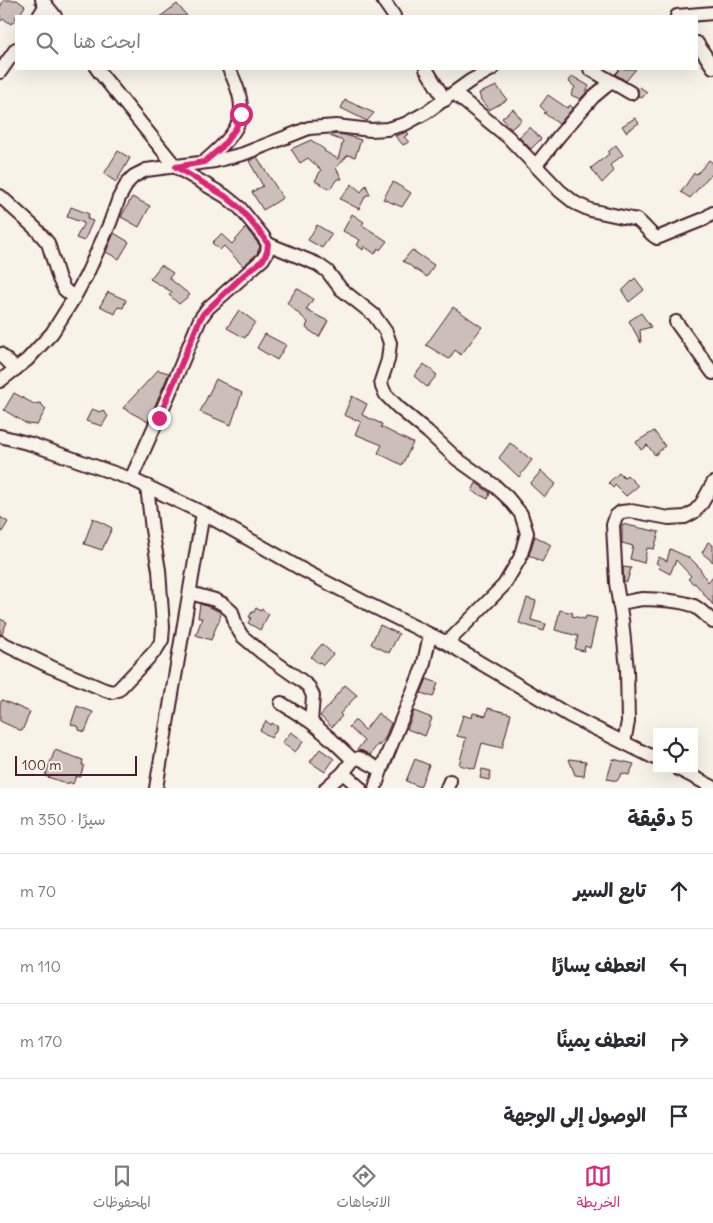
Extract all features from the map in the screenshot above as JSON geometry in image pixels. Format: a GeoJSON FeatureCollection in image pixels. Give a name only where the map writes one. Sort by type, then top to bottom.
{"type":"FeatureCollection","features":[{"type":"Feature","properties":{"kind":"street"},"geometry":{"type":"LineString","coordinates":[[383,0],[393,15]]}},
{"type":"Feature","properties":{"kind":"street"},"geometry":{"type":"LineString","coordinates":[[39,15],[44,3],[54,15]]}},
{"type":"Feature","properties":{"kind":"street"},"geometry":{"type":"LineString","coordinates":[[694,15],[713,13]]}},
{"type":"Feature","properties":{"kind":"street"},"geometry":{"type":"LineString","coordinates":[[698,44],[713,67]]}},
{"type":"Feature","properties":{"kind":"street"},"geometry":{"type":"LineString","coordinates":[[0,72],[15,50]]}},
{"type":"Feature","properties":{"kind":"street"},"geometry":{"type":"LineString","coordinates":[[98,70],[176,167],[225,196],[240,208],[268,244],[317,264],[327,271],[341,289],[374,315],[386,332],[390,343],[388,360],[381,381],[386,395],[398,408],[457,459],[495,486],[508,498],[520,514],[527,533],[517,565],[504,585],[452,638],[445,642]]}},
{"type":"Feature","properties":{"kind":"street"},"geometry":{"type":"LineString","coordinates":[[204,162],[222,147],[236,128],[241,114],[241,101],[229,70]]}},
{"type":"Feature","properties":{"kind":"street"},"geometry":{"type":"LineString","coordinates":[[427,70],[450,96],[508,137],[560,191],[575,203],[590,210],[637,220],[657,238],[704,219],[713,213]]}},
{"type":"Feature","properties":{"kind":"street"},"geometry":{"type":"LineString","coordinates":[[0,381],[27,360],[52,333],[74,298],[110,223],[119,198],[128,182],[134,176],[146,170],[176,167],[243,154],[309,128],[336,126],[371,130],[387,129],[405,124],[427,112],[470,81],[490,70]]}},
{"type":"Feature","properties":{"kind":"street"},"geometry":{"type":"LineString","coordinates":[[592,70],[631,94]]}},
{"type":"Feature","properties":{"kind":"street"},"geometry":{"type":"LineString","coordinates":[[536,165],[593,97],[611,82]]}},
{"type":"Feature","properties":{"kind":"street"},"geometry":{"type":"LineString","coordinates":[[0,196],[36,229],[48,244],[58,279],[64,289],[74,298]]}},
{"type":"Feature","properties":{"kind":"street"},"geometry":{"type":"LineString","coordinates":[[131,479],[200,319],[208,308],[263,260],[268,244]]}},
{"type":"Feature","properties":{"kind":"street"},"geometry":{"type":"LineString","coordinates":[[676,322],[713,373]]}},
{"type":"Feature","properties":{"kind":"street"},"geometry":{"type":"LineString","coordinates":[[0,354],[16,369]]}},
{"type":"Feature","properties":{"kind":"street"},"geometry":{"type":"LineString","coordinates":[[0,436],[31,444],[131,479],[203,513],[303,570],[445,642],[570,716],[653,756]]}},
{"type":"Feature","properties":{"kind":"street"},"geometry":{"type":"LineString","coordinates":[[624,742],[628,722],[627,670],[616,583],[612,525],[616,516],[621,512],[631,511],[669,518],[685,517],[694,512],[702,503],[713,483]]}},
{"type":"Feature","properties":{"kind":"street"},"geometry":{"type":"LineString","coordinates":[[0,642],[52,667],[112,692],[118,690],[156,650],[162,640],[162,608],[159,570],[147,486]]}},
{"type":"Feature","properties":{"kind":"street"},"geometry":{"type":"LineString","coordinates":[[156,788],[203,513]]}},
{"type":"Feature","properties":{"kind":"street"},"geometry":{"type":"LineString","coordinates":[[190,593],[223,604],[232,612],[236,626],[242,636],[309,687],[313,696],[311,722]]}},
{"type":"Feature","properties":{"kind":"street"},"geometry":{"type":"LineString","coordinates":[[619,604],[643,599],[693,605],[713,622]]}},
{"type":"Feature","properties":{"kind":"street"},"geometry":{"type":"LineString","coordinates":[[377,788],[381,770],[423,667],[430,635]]}},
{"type":"Feature","properties":{"kind":"street"},"geometry":{"type":"LineString","coordinates":[[281,703],[311,722],[353,760]]}},
{"type":"Feature","properties":{"kind":"street"},"geometry":{"type":"LineString","coordinates":[[326,788],[343,773],[353,760],[359,758],[381,770]]}},
{"type":"Feature","properties":{"kind":"street"},"geometry":{"type":"LineString","coordinates":[[343,773],[360,788]]}},
{"type":"Feature","properties":{"kind":"street"},"geometry":{"type":"LineString","coordinates":[[686,773],[713,787]]}},
{"type":"Feature","properties":{"kind":"building"},"geometry":{"type":"Polygon","coordinates":[[[4,0],[17,0],[25,6],[20,15],[15,15],[15,20],[11,24],[4,19],[0,21],[0,7],[4,0]]]}},
{"type":"Feature","properties":{"kind":"building"},"geometry":{"type":"Polygon","coordinates":[[[177,4],[186,15],[162,15],[177,4]]]}},
{"type":"Feature","properties":{"kind":"building"},"geometry":{"type":"Polygon","coordinates":[[[619,70],[635,70],[626,81],[615,74],[619,70]]]}},
{"type":"Feature","properties":{"kind":"building"},"geometry":{"type":"Polygon","coordinates":[[[572,76],[589,86],[580,99],[571,95],[575,87],[569,82],[572,76]]]}},
{"type":"Feature","properties":{"kind":"building"},"geometry":{"type":"Polygon","coordinates":[[[497,86],[507,100],[489,110],[481,100],[479,93],[497,86]]]}},
{"type":"Feature","properties":{"kind":"building"},"geometry":{"type":"Polygon","coordinates":[[[640,87],[647,92],[642,98],[638,96],[638,89],[640,87]]]}},
{"type":"Feature","properties":{"kind":"building"},"geometry":{"type":"Polygon","coordinates":[[[548,95],[567,108],[570,105],[573,108],[559,124],[544,113],[546,112],[540,106],[548,95]]]}},
{"type":"Feature","properties":{"kind":"building"},"geometry":{"type":"Polygon","coordinates":[[[345,100],[374,113],[367,121],[341,108],[345,100]]]}},
{"type":"Feature","properties":{"kind":"building"},"geometry":{"type":"Polygon","coordinates":[[[513,109],[522,120],[511,129],[502,118],[513,109]]]}},
{"type":"Feature","properties":{"kind":"building"},"geometry":{"type":"Polygon","coordinates":[[[635,118],[639,123],[626,132],[622,126],[635,118]]]}},
{"type":"Feature","properties":{"kind":"building"},"geometry":{"type":"Polygon","coordinates":[[[530,127],[541,139],[531,149],[519,137],[530,127]]]}},
{"type":"Feature","properties":{"kind":"building"},"geometry":{"type":"Polygon","coordinates":[[[407,132],[409,134],[404,137],[409,142],[403,145],[395,136],[407,132]]]}},
{"type":"Feature","properties":{"kind":"building"},"geometry":{"type":"Polygon","coordinates":[[[336,134],[361,140],[355,157],[348,155],[336,168],[342,179],[337,179],[330,189],[315,181],[321,170],[308,158],[300,163],[291,149],[311,140],[324,151],[338,159],[343,141],[330,136],[336,134]]]}},
{"type":"Feature","properties":{"kind":"building"},"geometry":{"type":"Polygon","coordinates":[[[616,145],[623,155],[610,165],[614,171],[602,183],[591,168],[609,154],[608,152],[616,145]]]}},
{"type":"Feature","properties":{"kind":"building"},"geometry":{"type":"Polygon","coordinates":[[[118,151],[130,158],[116,182],[104,174],[118,151]]]}},
{"type":"Feature","properties":{"kind":"building"},"geometry":{"type":"Polygon","coordinates":[[[257,157],[283,198],[263,210],[252,192],[263,186],[249,161],[257,157]]]}},
{"type":"Feature","properties":{"kind":"building"},"geometry":{"type":"Polygon","coordinates":[[[709,160],[713,163],[713,177],[710,175],[690,198],[681,192],[694,173],[697,174],[709,160]]]}},
{"type":"Feature","properties":{"kind":"building"},"geometry":{"type":"Polygon","coordinates":[[[393,182],[411,193],[402,207],[383,199],[393,182]]]}},
{"type":"Feature","properties":{"kind":"building"},"geometry":{"type":"Polygon","coordinates":[[[352,184],[361,192],[366,185],[370,195],[366,195],[359,209],[340,199],[352,184]]]}},
{"type":"Feature","properties":{"kind":"building"},"geometry":{"type":"Polygon","coordinates":[[[132,197],[150,206],[139,227],[121,217],[132,197]]]}},
{"type":"Feature","properties":{"kind":"building"},"geometry":{"type":"Polygon","coordinates":[[[71,207],[89,214],[87,219],[93,221],[84,241],[76,238],[84,223],[67,217],[71,207]]]}},
{"type":"Feature","properties":{"kind":"building"},"geometry":{"type":"Polygon","coordinates":[[[352,214],[364,222],[362,225],[387,241],[380,250],[378,248],[375,254],[364,246],[363,250],[357,245],[360,240],[343,231],[352,214]]]}},
{"type":"Feature","properties":{"kind":"building"},"geometry":{"type":"Polygon","coordinates":[[[317,225],[332,234],[322,248],[308,240],[317,225]]]}},
{"type":"Feature","properties":{"kind":"building"},"geometry":{"type":"Polygon","coordinates":[[[246,228],[260,246],[257,254],[243,266],[224,246],[220,250],[212,243],[221,234],[232,244],[246,228]]]}},
{"type":"Feature","properties":{"kind":"building"},"geometry":{"type":"Polygon","coordinates":[[[114,233],[129,242],[119,259],[106,252],[114,233]]]}},
{"type":"Feature","properties":{"kind":"building"},"geometry":{"type":"Polygon","coordinates":[[[412,250],[434,265],[427,277],[403,261],[412,250]]]}},
{"type":"Feature","properties":{"kind":"building"},"geometry":{"type":"Polygon","coordinates":[[[161,265],[173,273],[169,278],[190,295],[179,304],[169,295],[172,292],[150,279],[161,265]]]}},
{"type":"Feature","properties":{"kind":"building"},"geometry":{"type":"Polygon","coordinates":[[[635,278],[644,290],[629,302],[622,291],[635,278]]]}},
{"type":"Feature","properties":{"kind":"building"},"geometry":{"type":"Polygon","coordinates":[[[297,288],[313,299],[306,310],[328,321],[319,337],[306,328],[308,322],[287,303],[297,288]]]}},
{"type":"Feature","properties":{"kind":"building"},"geometry":{"type":"Polygon","coordinates":[[[108,292],[126,300],[123,308],[118,307],[115,314],[100,306],[108,292]]]}},
{"type":"Feature","properties":{"kind":"building"},"geometry":{"type":"Polygon","coordinates":[[[453,307],[482,327],[461,355],[455,350],[449,359],[426,345],[453,307]]]}},
{"type":"Feature","properties":{"kind":"building"},"geometry":{"type":"Polygon","coordinates":[[[239,310],[255,322],[245,338],[227,328],[239,310]]]}},
{"type":"Feature","properties":{"kind":"building"},"geometry":{"type":"Polygon","coordinates":[[[641,313],[651,327],[640,330],[641,343],[629,321],[641,313]]]}},
{"type":"Feature","properties":{"kind":"building"},"geometry":{"type":"Polygon","coordinates":[[[265,334],[286,345],[277,360],[257,348],[265,334]]]}},
{"type":"Feature","properties":{"kind":"building"},"geometry":{"type":"Polygon","coordinates":[[[424,364],[437,375],[427,387],[414,376],[424,364]]]}},
{"type":"Feature","properties":{"kind":"building"},"geometry":{"type":"Polygon","coordinates":[[[158,370],[169,373],[148,422],[123,408],[158,370]]]}},
{"type":"Feature","properties":{"kind":"building"},"geometry":{"type":"Polygon","coordinates":[[[216,379],[242,393],[231,425],[200,412],[216,379]]]}},
{"type":"Feature","properties":{"kind":"building"},"geometry":{"type":"Polygon","coordinates":[[[14,393],[34,404],[40,403],[46,409],[37,425],[27,424],[4,410],[14,393]]]}},
{"type":"Feature","properties":{"kind":"building"},"geometry":{"type":"Polygon","coordinates":[[[352,396],[367,404],[362,415],[382,424],[381,427],[413,443],[402,465],[378,453],[382,445],[355,434],[361,422],[344,415],[352,396]]]}},
{"type":"Feature","properties":{"kind":"building"},"geometry":{"type":"Polygon","coordinates":[[[92,409],[100,412],[102,410],[108,416],[102,426],[86,421],[92,409]]]}},
{"type":"Feature","properties":{"kind":"building"},"geometry":{"type":"Polygon","coordinates":[[[654,431],[665,446],[655,455],[647,445],[641,450],[636,442],[654,431]]]}},
{"type":"Feature","properties":{"kind":"building"},"geometry":{"type":"Polygon","coordinates":[[[510,443],[532,460],[519,477],[499,458],[510,443]]]}},
{"type":"Feature","properties":{"kind":"building"},"geometry":{"type":"Polygon","coordinates":[[[541,471],[556,484],[544,497],[530,484],[541,471]]]}},
{"type":"Feature","properties":{"kind":"building"},"geometry":{"type":"Polygon","coordinates":[[[619,473],[624,478],[627,475],[638,486],[626,496],[615,485],[613,488],[608,483],[619,473]]]}},
{"type":"Feature","properties":{"kind":"building"},"geometry":{"type":"Polygon","coordinates":[[[476,483],[490,493],[488,499],[472,491],[476,483]]]}},
{"type":"Feature","properties":{"kind":"building"},"geometry":{"type":"Polygon","coordinates":[[[0,517],[8,522],[0,535],[0,517]]]}},
{"type":"Feature","properties":{"kind":"building"},"geometry":{"type":"Polygon","coordinates":[[[93,518],[112,528],[102,550],[84,544],[93,518]]]}},
{"type":"Feature","properties":{"kind":"building"},"geometry":{"type":"Polygon","coordinates":[[[622,524],[659,532],[654,549],[647,548],[644,563],[630,559],[633,546],[622,543],[622,524]]]}},
{"type":"Feature","properties":{"kind":"building"},"geometry":{"type":"Polygon","coordinates":[[[535,536],[551,545],[542,562],[529,555],[535,536]]]}},
{"type":"Feature","properties":{"kind":"building"},"geometry":{"type":"Polygon","coordinates":[[[708,542],[713,545],[713,562],[702,553],[708,542]]]}},
{"type":"Feature","properties":{"kind":"building"},"geometry":{"type":"Polygon","coordinates":[[[670,549],[690,558],[698,566],[708,582],[713,576],[713,605],[695,583],[688,579],[691,576],[676,560],[670,574],[659,568],[660,565],[656,563],[659,557],[667,561],[670,549]]]}},
{"type":"Feature","properties":{"kind":"building"},"geometry":{"type":"Polygon","coordinates":[[[623,567],[631,568],[627,582],[624,581],[623,567]]]}},
{"type":"Feature","properties":{"kind":"building"},"geometry":{"type":"Polygon","coordinates":[[[527,598],[536,601],[531,620],[546,624],[544,631],[519,623],[527,598]]]}},
{"type":"Feature","properties":{"kind":"building"},"geometry":{"type":"Polygon","coordinates":[[[200,604],[221,613],[211,640],[196,635],[202,618],[198,618],[200,604]]]}},
{"type":"Feature","properties":{"kind":"building"},"geometry":{"type":"Polygon","coordinates":[[[256,608],[261,611],[262,609],[269,614],[260,630],[248,623],[251,618],[249,617],[256,608]]]}},
{"type":"Feature","properties":{"kind":"building"},"geometry":{"type":"Polygon","coordinates":[[[560,610],[573,613],[572,616],[585,619],[586,616],[597,618],[590,648],[585,646],[584,651],[575,649],[578,636],[555,630],[560,610]]]}},
{"type":"Feature","properties":{"kind":"building"},"geometry":{"type":"Polygon","coordinates":[[[0,619],[7,622],[2,634],[0,634],[0,619]]]}},
{"type":"Feature","properties":{"kind":"building"},"geometry":{"type":"Polygon","coordinates":[[[380,625],[399,634],[389,653],[371,644],[380,625]]]}},
{"type":"Feature","properties":{"kind":"building"},"geometry":{"type":"Polygon","coordinates":[[[322,644],[333,654],[323,665],[311,657],[322,644]]]}},
{"type":"Feature","properties":{"kind":"building"},"geometry":{"type":"Polygon","coordinates":[[[427,679],[438,683],[433,697],[421,693],[427,679]]]}},
{"type":"Feature","properties":{"kind":"building"},"geometry":{"type":"Polygon","coordinates":[[[345,685],[357,695],[340,714],[342,716],[332,727],[320,716],[345,685]]]}},
{"type":"Feature","properties":{"kind":"building"},"geometry":{"type":"Polygon","coordinates":[[[2,700],[30,712],[22,731],[0,721],[0,704],[2,700]]]}},
{"type":"Feature","properties":{"kind":"building"},"geometry":{"type":"Polygon","coordinates":[[[77,706],[93,712],[85,732],[71,724],[77,706]]]}},
{"type":"Feature","properties":{"kind":"building"},"geometry":{"type":"Polygon","coordinates":[[[488,708],[511,714],[502,748],[482,743],[475,769],[459,765],[466,738],[457,736],[463,715],[472,718],[473,713],[486,716],[488,708]]]}},
{"type":"Feature","properties":{"kind":"building"},"geometry":{"type":"Polygon","coordinates":[[[414,711],[432,718],[425,736],[407,729],[414,711]]]}},
{"type":"Feature","properties":{"kind":"building"},"geometry":{"type":"Polygon","coordinates":[[[378,713],[391,723],[385,738],[370,755],[357,750],[364,741],[349,727],[355,720],[365,730],[378,713]]]}},
{"type":"Feature","properties":{"kind":"building"},"geometry":{"type":"Polygon","coordinates":[[[266,721],[278,727],[271,738],[260,730],[266,721]]]}},
{"type":"Feature","properties":{"kind":"building"},"geometry":{"type":"Polygon","coordinates":[[[291,732],[304,741],[295,752],[282,743],[291,732]]]}},
{"type":"Feature","properties":{"kind":"building"},"geometry":{"type":"Polygon","coordinates":[[[320,749],[334,759],[325,772],[310,762],[320,749]]]}},
{"type":"Feature","properties":{"kind":"building"},"geometry":{"type":"Polygon","coordinates":[[[55,750],[83,760],[82,765],[84,765],[80,777],[76,776],[73,784],[45,776],[55,750]]]}},
{"type":"Feature","properties":{"kind":"building"},"geometry":{"type":"Polygon","coordinates":[[[415,759],[429,765],[420,787],[406,781],[415,759]]]}},
{"type":"Feature","properties":{"kind":"building"},"geometry":{"type":"Polygon","coordinates":[[[569,759],[586,761],[584,776],[575,775],[569,759]]]}},
{"type":"Feature","properties":{"kind":"building"},"geometry":{"type":"Polygon","coordinates":[[[613,759],[634,764],[629,775],[622,773],[617,781],[607,779],[613,759]]]}},
{"type":"Feature","properties":{"kind":"building"},"geometry":{"type":"Polygon","coordinates":[[[482,769],[491,771],[489,780],[480,778],[482,769]]]}},
{"type":"Feature","properties":{"kind":"route"},"geometry":{"type":"LineString","coordinates":[[159,418],[200,319],[208,308],[263,260],[267,252],[268,244],[240,208],[210,186],[176,167],[204,162],[222,147],[236,128],[241,114]]}}]}
